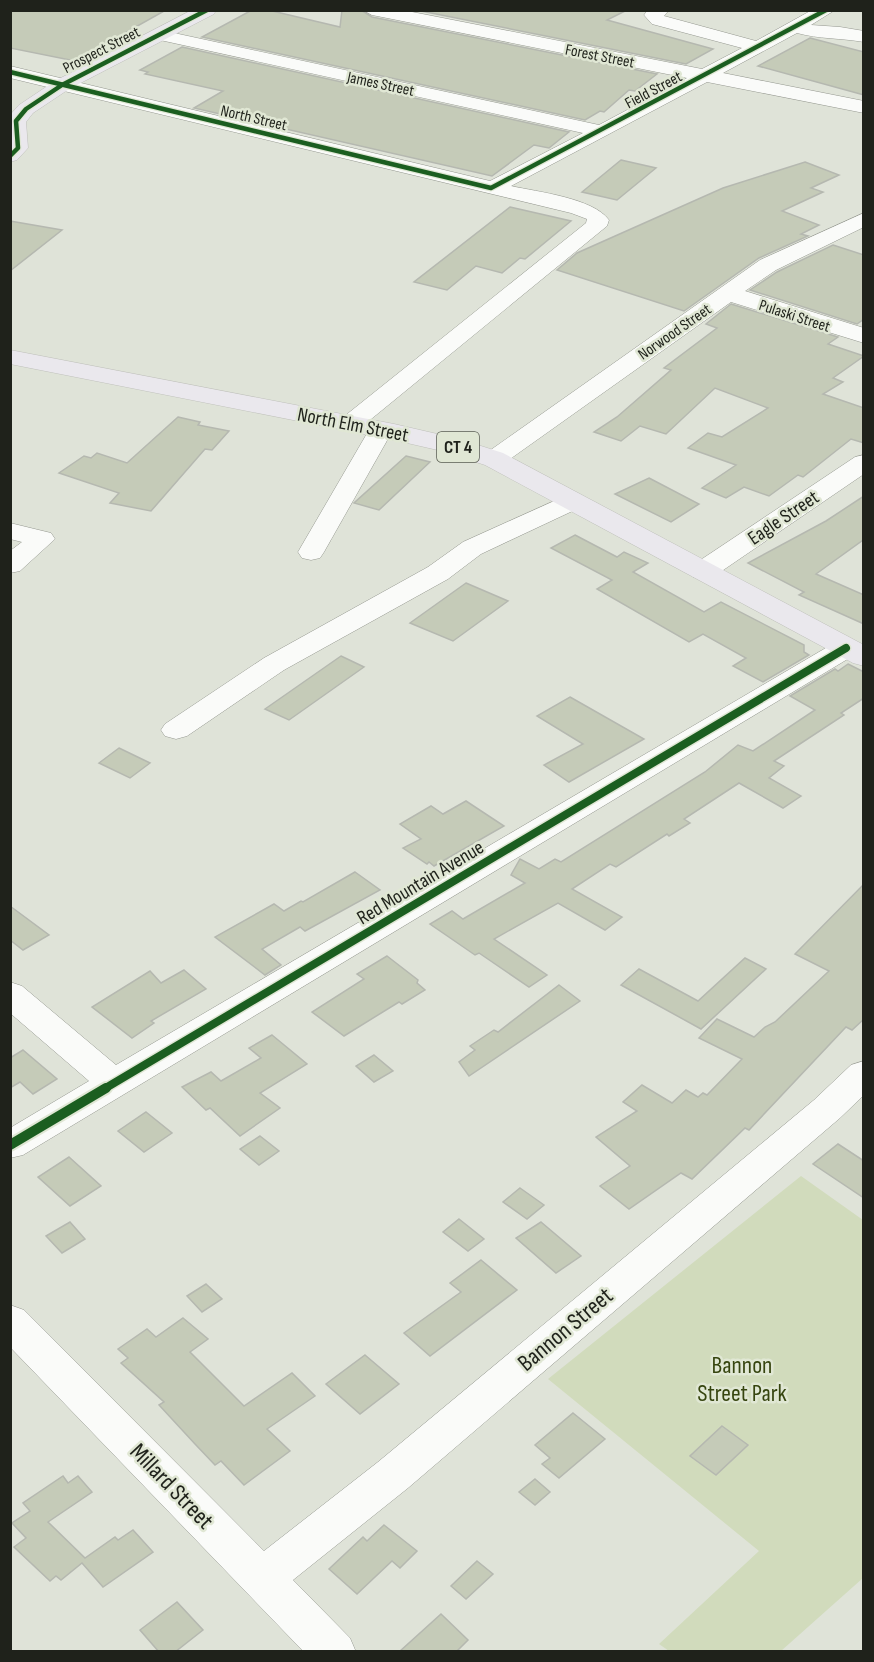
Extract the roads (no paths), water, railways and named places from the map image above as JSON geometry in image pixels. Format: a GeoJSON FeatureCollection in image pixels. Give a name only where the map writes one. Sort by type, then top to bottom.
{"type":"FeatureCollection","features":[{"type":"Feature","properties":{"kind":"main road","name":"Prospect Street"},"geometry":{"type":"LineString","coordinates":[[10,156],[18,148],[16,121],[26,109],[62,85],[207,10]]}},
{"type":"Feature","properties":{"kind":"main road","name":"North Elm Street"},"geometry":{"type":"LineString","coordinates":[[10,357],[381,430],[450,445],[494,459],[855,653]]}},
{"type":"Feature","properties":{"kind":"street","name":"Forest Street"},"geometry":{"type":"LineString","coordinates":[[372,10],[864,107]]}},
{"type":"Feature","properties":{"kind":"street"},"geometry":{"type":"LineString","coordinates":[[660,10],[653,15],[658,20],[759,47]]}},
{"type":"Feature","properties":{"kind":"street","name":"Field Street"},"geometry":{"type":"LineString","coordinates":[[491,188],[826,10]]}},
{"type":"Feature","properties":{"kind":"street"},"geometry":{"type":"LineString","coordinates":[[795,27],[819,33],[840,32],[864,37]]}},
{"type":"Feature","properties":{"kind":"street","name":"James Street"},"geometry":{"type":"LineString","coordinates":[[160,35],[602,131]]}},
{"type":"Feature","properties":{"kind":"street","name":"North Street"},"geometry":{"type":"LineString","coordinates":[[10,72],[578,208],[594,215],[598,220],[596,226],[350,424]]}},
{"type":"Feature","properties":{"kind":"street","name":"Norwood Street"},"geometry":{"type":"LineString","coordinates":[[494,459],[768,264],[864,219]]}},
{"type":"Feature","properties":{"kind":"street"},"geometry":{"type":"LineString","coordinates":[[841,230],[864,237]]}},
{"type":"Feature","properties":{"kind":"street","name":"Pulaski Street"},"geometry":{"type":"LineString","coordinates":[[727,293],[864,336]]}},
{"type":"Feature","properties":{"kind":"street"},"geometry":{"type":"LineString","coordinates":[[311,552],[381,430]]}},
{"type":"Feature","properties":{"kind":"street","name":"Eagle Street"},"geometry":{"type":"LineString","coordinates":[[703,571],[864,462]]}},
{"type":"Feature","properties":{"kind":"street"},"geometry":{"type":"LineString","coordinates":[[176,730],[274,664],[438,573],[472,549],[572,501]]}},
{"type":"Feature","properties":{"kind":"street"},"geometry":{"type":"LineString","coordinates":[[10,531],[42,539],[10,566]]}},
{"type":"Feature","properties":{"kind":"street","name":"Red Mountain Avenue"},"geometry":{"type":"LineString","coordinates":[[10,1145],[855,653]]}},
{"type":"Feature","properties":{"kind":"street"},"geometry":{"type":"LineString","coordinates":[[10,994],[114,1083]]}},
{"type":"Feature","properties":{"kind":"street","name":"Bannon Street"},"geometry":{"type":"LineString","coordinates":[[262,1578],[393,1475],[827,1109],[864,1074]]}},
{"type":"Feature","properties":{"kind":"street","name":"Millard Street"},"geometry":{"type":"LineString","coordinates":[[10,1321],[334,1652]]}},
{"type":"Feature","properties":{"kind":"park label","name":"Bannon Street Park"},"geometry":{"type":"Point","coordinates":[742,1379]}}]}
